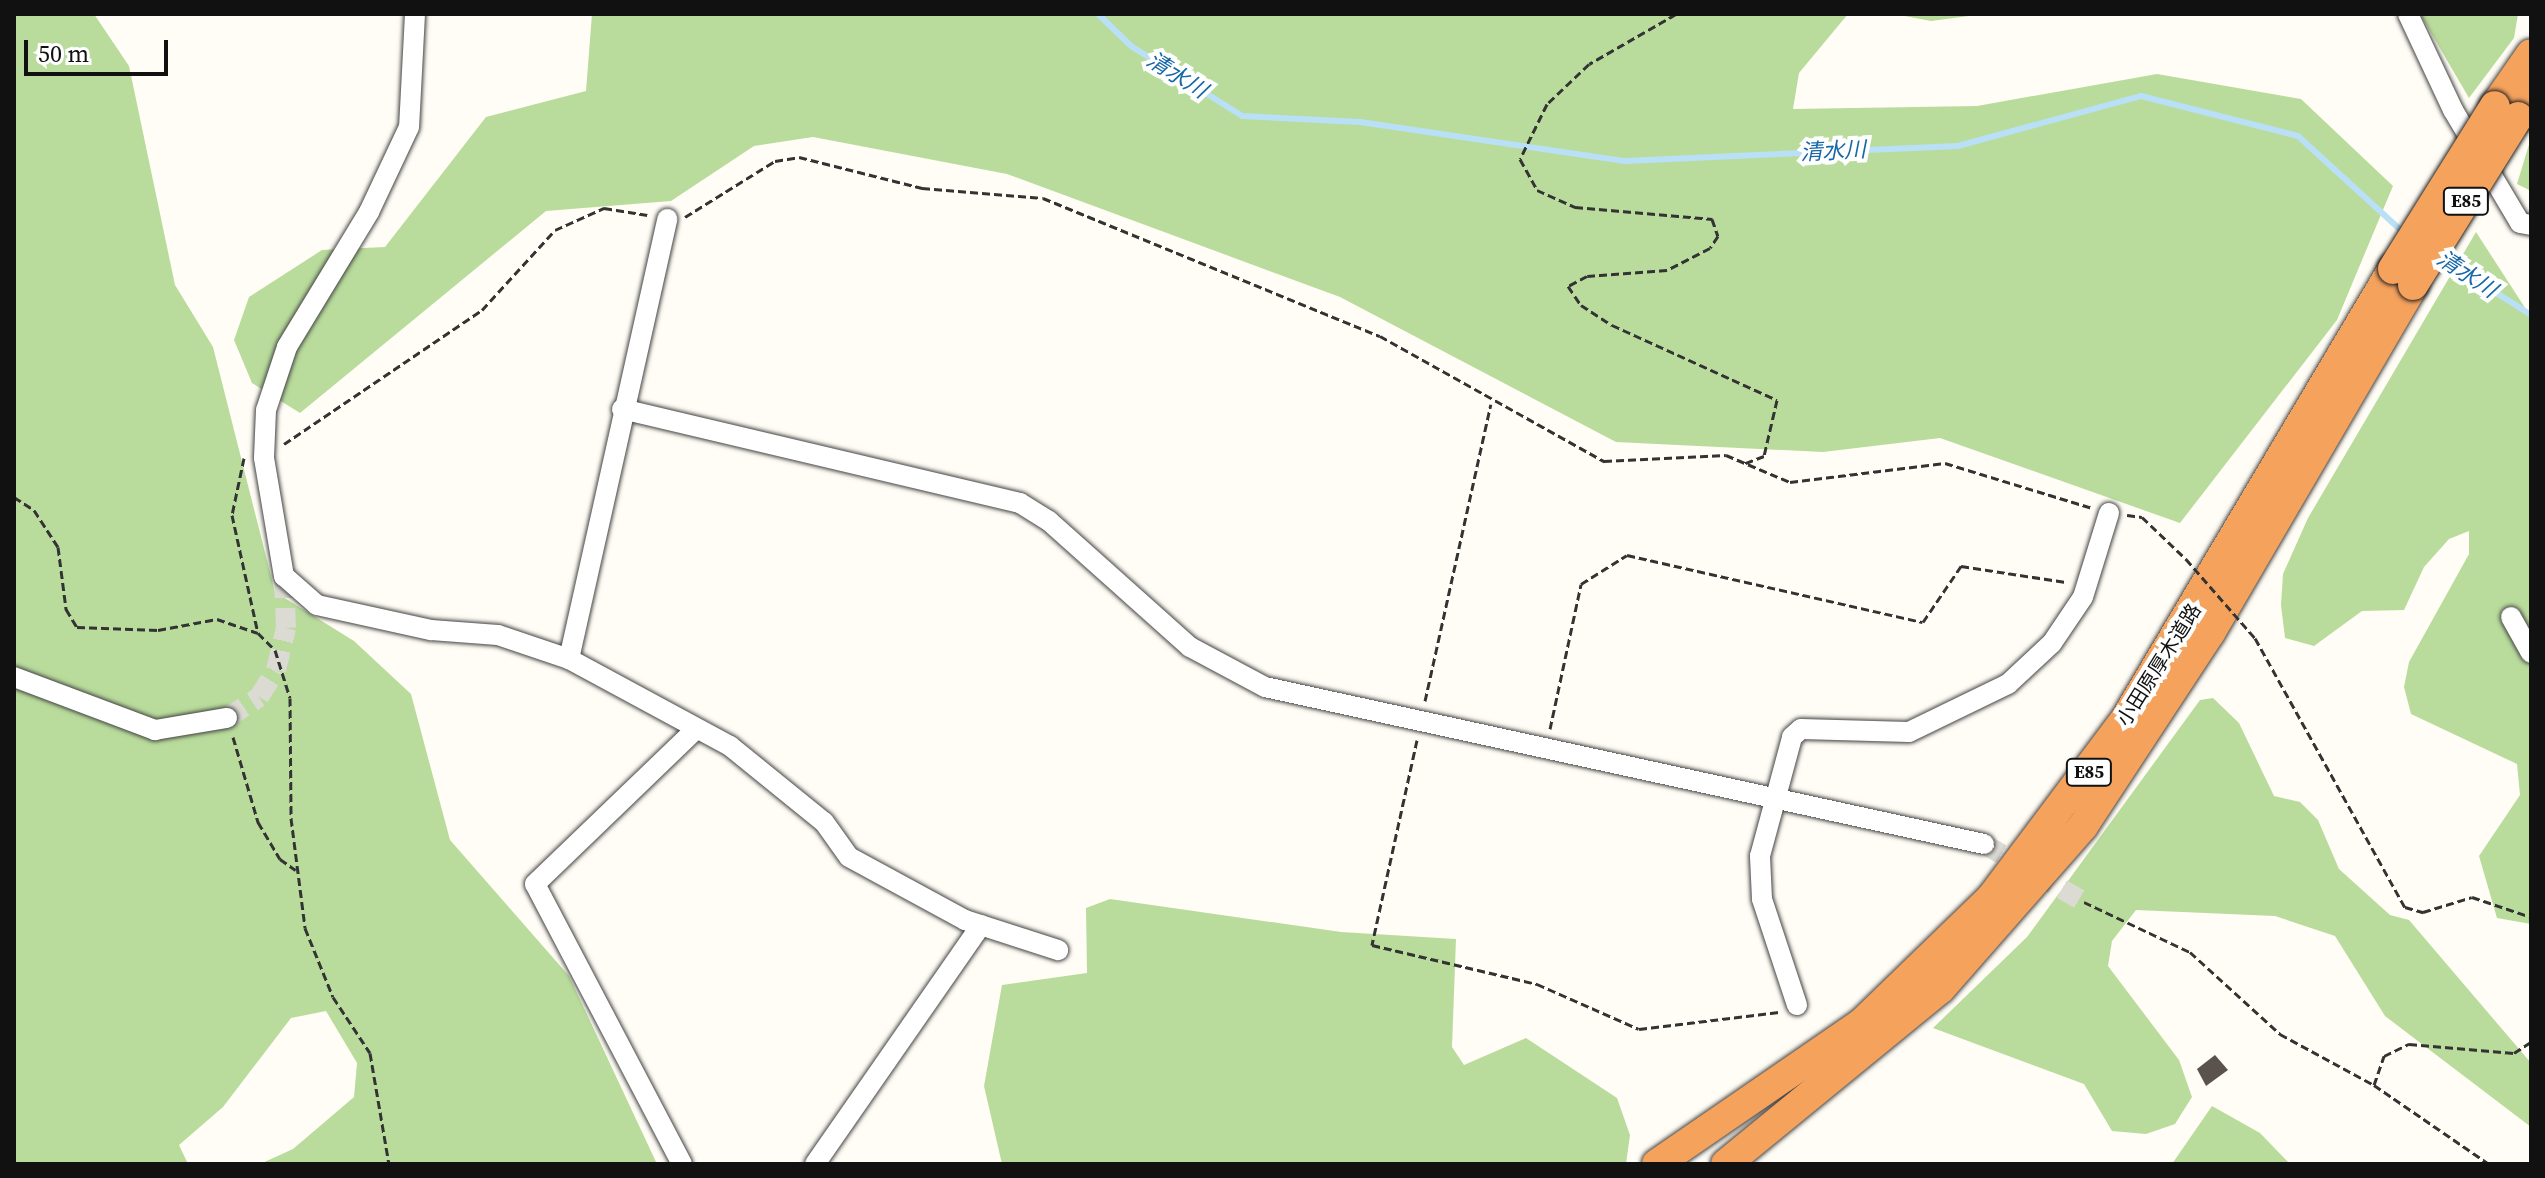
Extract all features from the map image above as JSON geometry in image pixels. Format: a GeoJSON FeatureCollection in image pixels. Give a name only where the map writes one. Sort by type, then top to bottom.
{"type":"FeatureCollection","features":[{"type":"Feature","properties":{"kind":"highway","name":"小田原厚木道路"},"geometry":{"type":"LineString","coordinates":[[1657,1164],[1861,1024],[1992,897],[2125,720],[2403,277],[2515,107],[2531,54]]}},
{"type":"Feature","properties":{"kind":"highway","name":"小田原厚木道路"},"geometry":{"type":"LineString","coordinates":[[1726,1164],[1940,989],[2083,826],[2210,633],[2403,277]]}},
{"type":"Feature","properties":{"kind":"street"},"geometry":{"type":"LineString","coordinates":[[415,14],[409,127],[369,212],[287,347],[265,426],[264,458],[284,576],[317,605],[431,630],[498,635],[569,659],[730,746],[824,822],[849,857],[981,925],[1058,950]]}},
{"type":"Feature","properties":{"kind":"street"},"geometry":{"type":"LineString","coordinates":[[2408,14],[2453,110],[2520,223],[2531,225]]}},
{"type":"Feature","properties":{"kind":"street"},"geometry":{"type":"LineString","coordinates":[[569,659],[622,409],[667,219]]}},
{"type":"Feature","properties":{"kind":"street"},"geometry":{"type":"LineString","coordinates":[[622,409],[1020,503],[1228,671],[1265,687],[1984,844]]}},
{"type":"Feature","properties":{"kind":"street"},"geometry":{"type":"LineString","coordinates":[[1797,1005],[1762,899],[1760,856],[1792,737],[1801,729],[1909,732],[1994,691],[2052,643],[2087,585],[2109,513]]}},
{"type":"Feature","properties":{"kind":"street"},"geometry":{"type":"LineString","coordinates":[[2511,617],[2531,653]]}},
{"type":"Feature","properties":{"kind":"street"},"geometry":{"type":"LineString","coordinates":[[14,677],[155,730],[227,718]]}},
{"type":"Feature","properties":{"kind":"street"},"geometry":{"type":"LineString","coordinates":[[682,1164],[535,884],[696,729]]}},
{"type":"Feature","properties":{"kind":"street"},"geometry":{"type":"LineString","coordinates":[[815,1164],[981,925]]}},
{"type":"Feature","properties":{"kind":"path"},"geometry":{"type":"LineString","coordinates":[[1676,14],[1589,64],[1547,104],[1520,159],[1537,190],[1575,207],[1712,219],[1718,236],[1710,248],[1667,270],[1587,276],[1568,286],[1612,325],[1777,400],[1764,456],[1740,465]]}},
{"type":"Feature","properties":{"kind":"path"},"geometry":{"type":"LineString","coordinates":[[264,458],[482,310],[555,230],[604,208],[667,219],[707,209],[775,161],[799,157],[922,188],[1043,198],[1380,336],[1491,404],[1604,461],[1696,451],[1726,455],[1740,465],[1790,482],[1945,463],[2109,513],[2142,517],[2186,559],[2255,638],[2405,907],[2423,912],[2472,897],[2531,917]]}},
{"type":"Feature","properties":{"kind":"path"},"geometry":{"type":"LineString","coordinates":[[1491,404],[1372,945],[1537,984],[1639,1029],[1768,1017],[1797,1005]]}},
{"type":"Feature","properties":{"kind":"path"},"geometry":{"type":"LineString","coordinates":[[258,633],[232,491],[265,426]]}},
{"type":"Feature","properties":{"kind":"path"},"geometry":{"type":"LineString","coordinates":[[14,497],[34,510],[58,547],[66,609],[77,627],[158,630],[217,619],[258,633],[275,650],[290,698],[297,871],[305,928],[333,997],[370,1053],[389,1164]]}},
{"type":"Feature","properties":{"kind":"path"},"geometry":{"type":"LineString","coordinates":[[1546,749],[1581,584],[1627,555],[1923,622],[1961,566],[2087,585]]}},
{"type":"Feature","properties":{"kind":"path"},"geometry":{"type":"LineString","coordinates":[[227,718],[258,822],[280,859],[297,871]]}},
{"type":"Feature","properties":{"kind":"path"},"geometry":{"type":"LineString","coordinates":[[2084,902],[2190,952],[2280,1034],[2374,1085],[2489,1164]]}},
{"type":"Feature","properties":{"kind":"path"},"geometry":{"type":"LineString","coordinates":[[2374,1085],[2384,1056],[2409,1044],[2514,1053],[2531,1042]]}},
{"type":"Feature","properties":{"kind":"green space"},"geometry":{"type":"Polygon","coordinates":[[[14,14],[94,14],[129,66],[175,285],[213,347],[275,592],[354,641],[411,694],[450,840],[569,976],[657,1164],[260,1164],[293,1149],[354,1097],[357,1063],[326,1011],[291,1018],[223,1107],[179,1145],[188,1164],[14,1164],[14,14]]]}},
{"type":"Feature","properties":{"kind":"green space"},"geometry":{"type":"Polygon","coordinates":[[[592,14],[1848,14],[1799,73],[1793,109],[1977,106],[2157,74],[2301,99],[2393,186],[2337,320],[2180,523],[1940,438],[1823,452],[1616,442],[1340,297],[1007,174],[813,137],[754,146],[671,201],[546,211],[300,413],[252,383],[234,340],[249,297],[322,250],[385,247],[486,117],[586,91],[592,14]]]}},
{"type":"Feature","properties":{"kind":"green space"},"geometry":{"type":"Polygon","coordinates":[[[1894,14],[1984,14],[1931,21],[1894,14]]]}},
{"type":"Feature","properties":{"kind":"green space"},"geometry":{"type":"Polygon","coordinates":[[[2420,14],[2518,14],[2514,38],[2469,98],[2420,14]]]}},
{"type":"Feature","properties":{"kind":"green space"},"geometry":{"type":"Polygon","coordinates":[[[2531,138],[2531,191],[2517,184],[2531,138]]]}},
{"type":"Feature","properties":{"kind":"green space"},"geometry":{"type":"Polygon","coordinates":[[[2476,232],[2531,317],[2531,924],[2497,918],[2479,856],[2520,795],[2517,764],[2411,714],[2404,687],[2409,662],[2469,554],[2469,531],[2449,539],[2424,567],[2404,610],[2362,611],[2314,646],[2285,638],[2281,605],[2283,574],[2308,518],[2476,232]]]}},
{"type":"Feature","properties":{"kind":"green space"},"geometry":{"type":"Polygon","coordinates":[[[2213,698],[2239,723],[2274,796],[2300,802],[2318,820],[2339,869],[2390,915],[2409,920],[2531,1063],[2531,1127],[2385,1016],[2335,936],[2275,916],[2136,910],[2112,941],[2108,966],[2179,1060],[2192,1097],[2175,1124],[2146,1134],[2112,1131],[2084,1084],[1933,1028],[2027,937],[2200,700],[2213,698]]]}},
{"type":"Feature","properties":{"kind":"green space"},"geometry":{"type":"Polygon","coordinates":[[[1110,899],[1341,932],[1456,939],[1452,1047],[1464,1065],[1526,1038],[1617,1098],[1630,1135],[1626,1164],[1002,1164],[984,1086],[1002,985],[1087,973],[1086,908],[1110,899]]]}},
{"type":"Feature","properties":{"kind":"green space"},"geometry":{"type":"Polygon","coordinates":[[[2212,1106],[2260,1133],[2290,1164],[2172,1164],[2212,1106]]]}},
{"type":"Feature","properties":{"kind":"building"},"geometry":{"type":"Polygon","coordinates":[[[2215,1055],[2228,1070],[2206,1086],[2197,1069],[2215,1055]]]}},
{"type":"Feature","properties":{"kind":"waterway","name":"清水川"},"geometry":{"type":"LineString","coordinates":[[1098,14],[1131,46],[1242,116],[1360,122],[1625,161],[1958,146],[2141,96],[2298,136],[2404,233]]}},
{"type":"Feature","properties":{"kind":"waterway","name":"清水川"},"geometry":{"type":"LineString","coordinates":[[2440,257],[2531,315]]}},
{"type":"Feature","properties":{"kind":"tunnel"},"geometry":{"type":"LineString","coordinates":[[227,718],[259,697],[276,670],[286,628],[284,576]]}},
{"type":"Feature","properties":{"kind":"tunnel"},"geometry":{"type":"LineString","coordinates":[[1984,844],[2084,902]]}}]}
